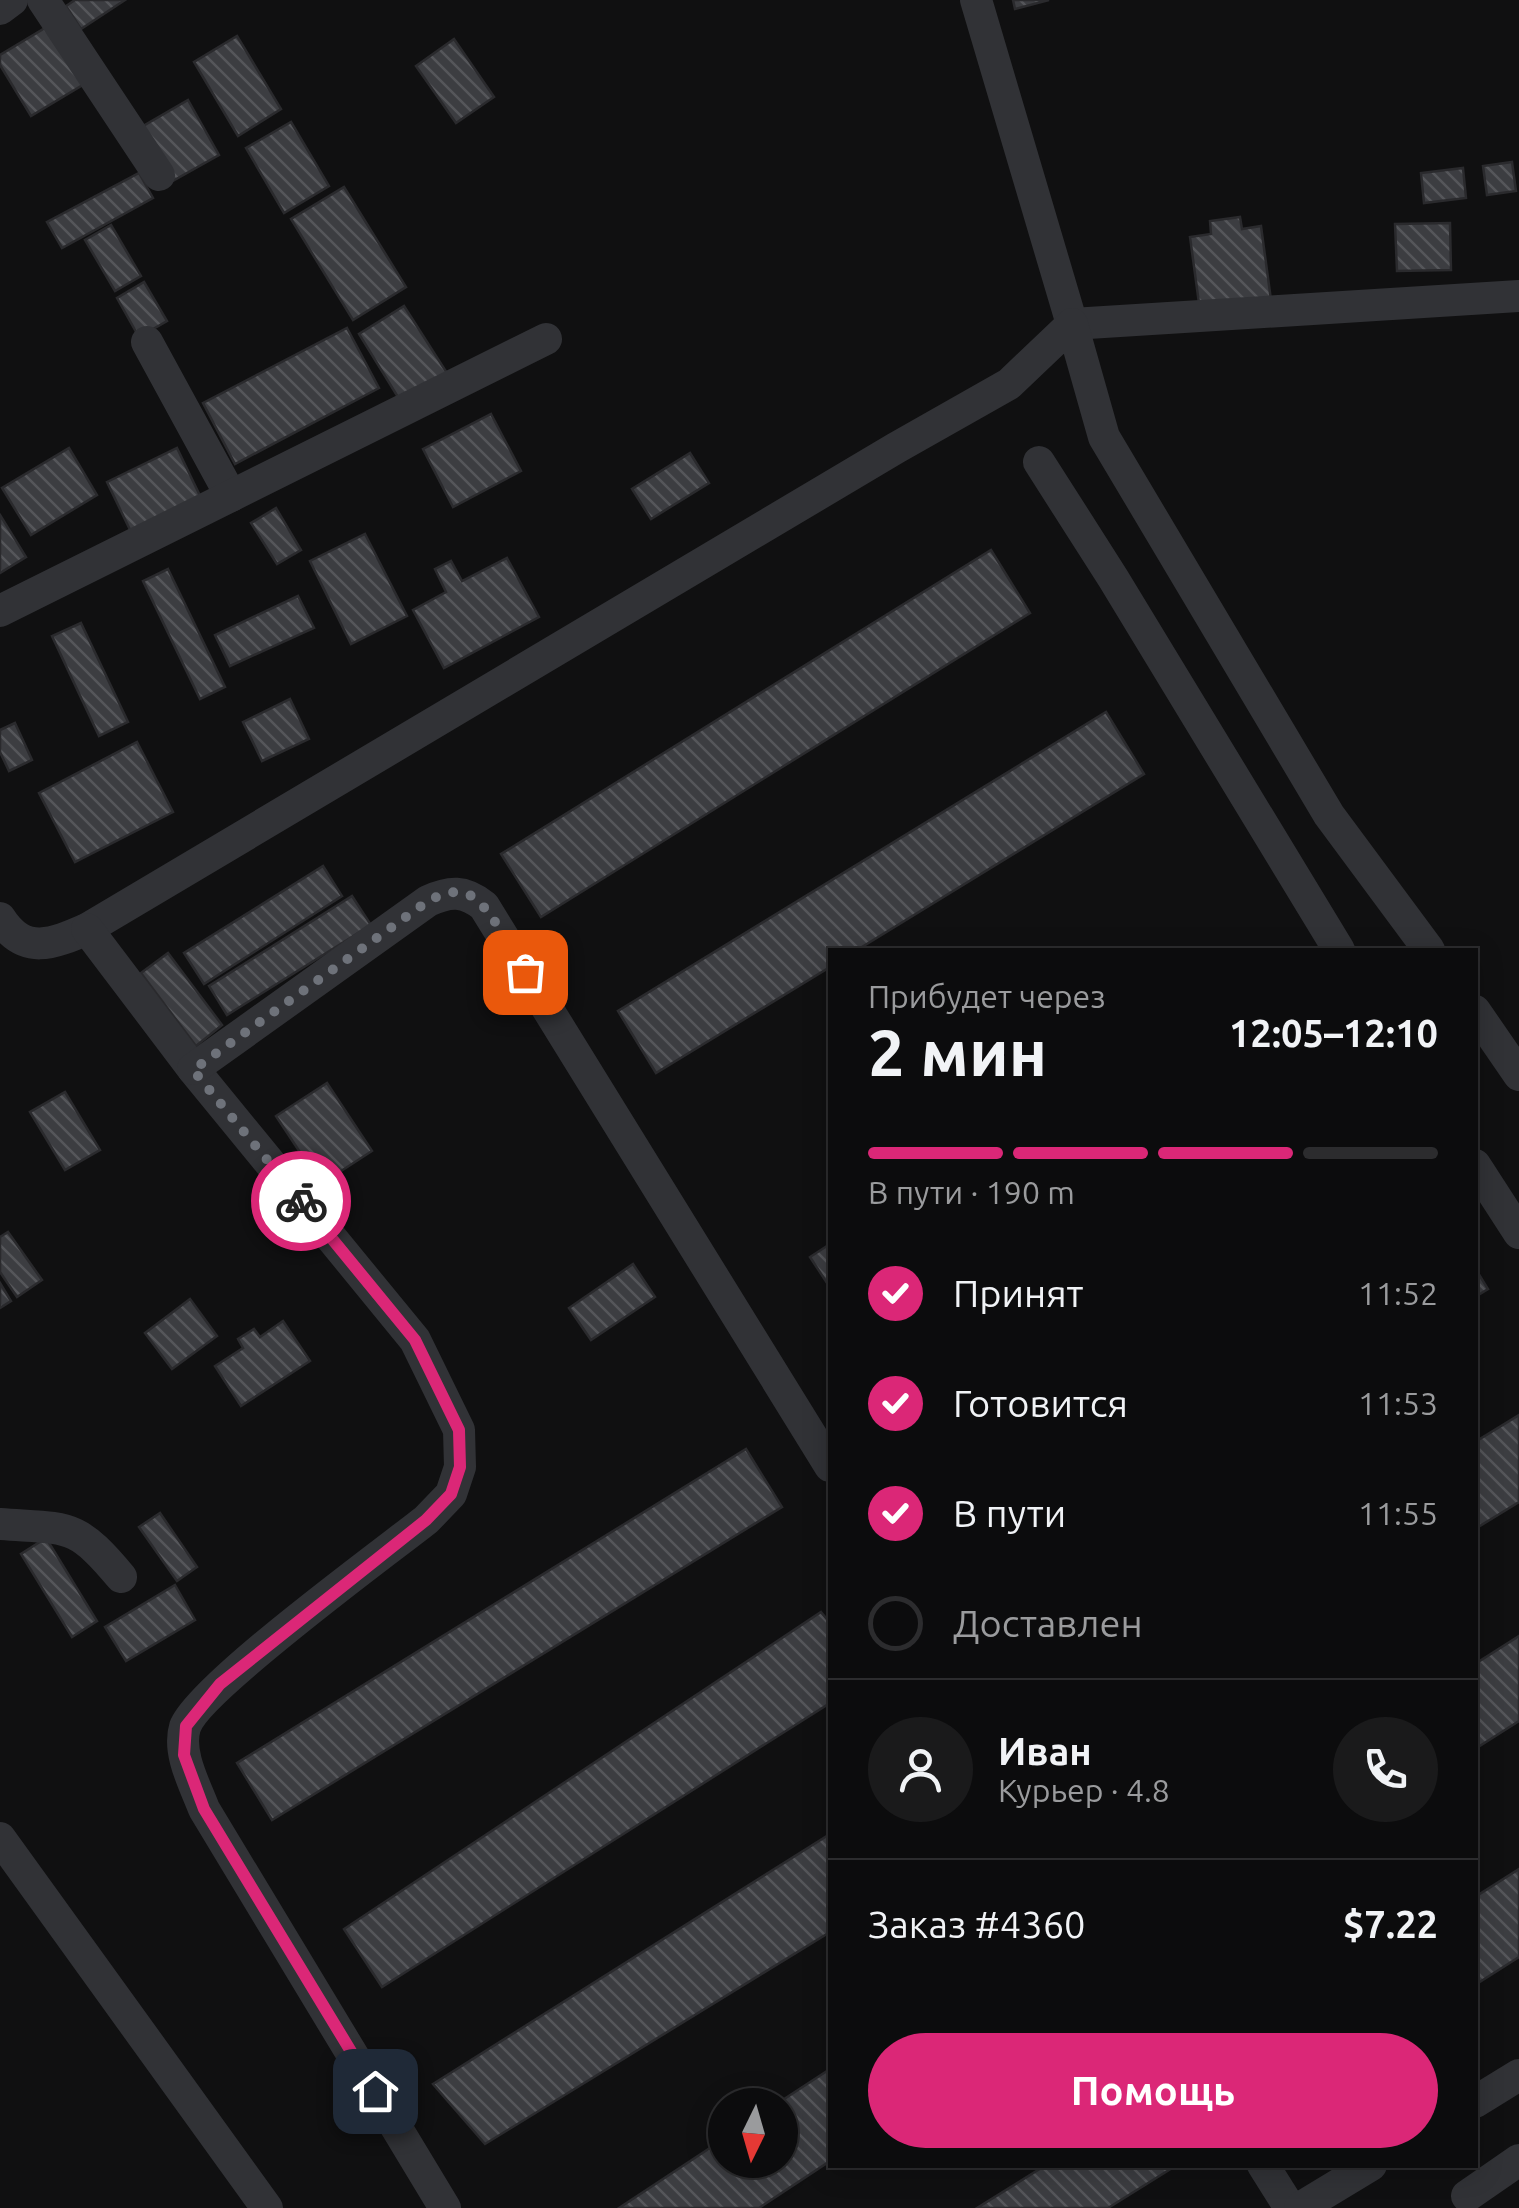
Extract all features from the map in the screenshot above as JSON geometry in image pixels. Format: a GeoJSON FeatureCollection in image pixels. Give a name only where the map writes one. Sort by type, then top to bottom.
{"type":"FeatureCollection","features":[{"type":"Feature","properties":{"kind":"street"},"geometry":{"type":"LineString","coordinates":[[0,9],[12,0]]}},
{"type":"Feature","properties":{"kind":"street"},"geometry":{"type":"LineString","coordinates":[[43,0],[159,175]]}},
{"type":"Feature","properties":{"kind":"street"},"geometry":{"type":"LineString","coordinates":[[976,0],[1104,437],[1330,815],[1429,948]]}},
{"type":"Feature","properties":{"kind":"street"},"geometry":{"type":"LineString","coordinates":[[0,918],[8,930],[28,942],[52,945],[87,928],[1010,384],[1072,324],[1519,296]]}},
{"type":"Feature","properties":{"kind":"street"},"geometry":{"type":"LineString","coordinates":[[0,611],[546,339]]}},
{"type":"Feature","properties":{"kind":"street"},"geometry":{"type":"LineString","coordinates":[[147,342],[231,496]]}},
{"type":"Feature","properties":{"kind":"street"},"geometry":{"type":"LineString","coordinates":[[1039,462],[1338,948]]}},
{"type":"Feature","properties":{"kind":"street"},"geometry":{"type":"LineString","coordinates":[[193,1070],[428,901],[446,892],[468,894],[484,906],[828,1463]]}},
{"type":"Feature","properties":{"kind":"street"},"geometry":{"type":"LineString","coordinates":[[87,928],[193,1070],[415,1340],[459,1430],[460,1467],[451,1494],[426,1520],[220,1684],[186,1726],[184,1755],[204,1809],[445,2208]]}},
{"type":"Feature","properties":{"kind":"street"},"geometry":{"type":"LineString","coordinates":[[1478,1016],[1519,1075]]}},
{"type":"Feature","properties":{"kind":"street"},"geometry":{"type":"LineString","coordinates":[[1478,1170],[1519,1233]]}},
{"type":"Feature","properties":{"kind":"street"},"geometry":{"type":"LineString","coordinates":[[0,1524],[76,1532],[93,1543],[121,1577]]}},
{"type":"Feature","properties":{"kind":"street"},"geometry":{"type":"LineString","coordinates":[[0,1838],[267,2208]]}},
{"type":"Feature","properties":{"kind":"street"},"geometry":{"type":"LineString","coordinates":[[1478,2100],[1519,2076]]}},
{"type":"Feature","properties":{"kind":"street"},"geometry":{"type":"LineString","coordinates":[[1467,2196],[1519,2160]]}},
{"type":"Feature","properties":{"kind":"street"},"geometry":{"type":"LineString","coordinates":[[1265,2168],[1290,2208]]}},
{"type":"Feature","properties":{"kind":"street"},"geometry":{"type":"LineString","coordinates":[[1300,2208],[1366,2168]]}},
{"type":"Feature","properties":{"kind":"building"},"geometry":{"type":"Polygon","coordinates":[[[75,0],[125,0],[81,29],[66,6],[75,0]]]}},
{"type":"Feature","properties":{"kind":"building"},"geometry":{"type":"Polygon","coordinates":[[[1013,0],[1049,0],[1015,9],[1013,0]]]}},
{"type":"Feature","properties":{"kind":"building"},"geometry":{"type":"Polygon","coordinates":[[[50,25],[86,83],[31,116],[0,65],[0,55],[50,25]]]}},
{"type":"Feature","properties":{"kind":"building"},"geometry":{"type":"Polygon","coordinates":[[[237,36],[281,109],[238,136],[194,62],[237,36]]]}},
{"type":"Feature","properties":{"kind":"building"},"geometry":{"type":"Polygon","coordinates":[[[454,39],[494,97],[456,123],[416,66],[454,39]]]}},
{"type":"Feature","properties":{"kind":"building"},"geometry":{"type":"Polygon","coordinates":[[[188,100],[219,155],[169,183],[138,129],[188,100]]]}},
{"type":"Feature","properties":{"kind":"building"},"geometry":{"type":"Polygon","coordinates":[[[291,122],[329,186],[284,213],[246,148],[291,122]]]}},
{"type":"Feature","properties":{"kind":"building"},"geometry":{"type":"Polygon","coordinates":[[[1512,162],[1516,191],[1487,195],[1483,166],[1512,162]]]}},
{"type":"Feature","properties":{"kind":"building"},"geometry":{"type":"Polygon","coordinates":[[[1463,168],[1466,198],[1424,203],[1421,173],[1463,168]]]}},
{"type":"Feature","properties":{"kind":"building"},"geometry":{"type":"Polygon","coordinates":[[[139,173],[153,198],[62,248],[47,222],[139,173]]]}},
{"type":"Feature","properties":{"kind":"building"},"geometry":{"type":"Polygon","coordinates":[[[344,187],[406,287],[353,320],[291,219],[344,187]]]}},
{"type":"Feature","properties":{"kind":"building"},"geometry":{"type":"Polygon","coordinates":[[[1240,217],[1242,229],[1261,226],[1271,300],[1200,311],[1190,237],[1211,234],[1210,221],[1240,217]]]}},
{"type":"Feature","properties":{"kind":"building"},"geometry":{"type":"Polygon","coordinates":[[[1450,223],[1451,270],[1397,271],[1395,224],[1450,223]]]}},
{"type":"Feature","properties":{"kind":"building"},"geometry":{"type":"Polygon","coordinates":[[[111,225],[141,276],[115,291],[85,240],[111,225]]]}},
{"type":"Feature","properties":{"kind":"building"},"geometry":{"type":"Polygon","coordinates":[[[144,282],[167,321],[139,337],[117,298],[144,282]]]}},
{"type":"Feature","properties":{"kind":"building"},"geometry":{"type":"Polygon","coordinates":[[[404,306],[447,373],[401,402],[359,334],[404,306]]]}},
{"type":"Feature","properties":{"kind":"building"},"geometry":{"type":"Polygon","coordinates":[[[347,328],[379,388],[235,464],[203,403],[347,328]]]}},
{"type":"Feature","properties":{"kind":"building"},"geometry":{"type":"Polygon","coordinates":[[[491,414],[521,471],[453,507],[423,449],[491,414]]]}},
{"type":"Feature","properties":{"kind":"building"},"geometry":{"type":"Polygon","coordinates":[[[69,448],[97,495],[31,535],[2,488],[69,448]]]}},
{"type":"Feature","properties":{"kind":"building"},"geometry":{"type":"Polygon","coordinates":[[[177,448],[203,502],[133,536],[107,482],[177,448]]]}},
{"type":"Feature","properties":{"kind":"building"},"geometry":{"type":"Polygon","coordinates":[[[690,453],[709,483],[651,519],[632,489],[690,453]]]}},
{"type":"Feature","properties":{"kind":"building"},"geometry":{"type":"Polygon","coordinates":[[[276,508],[301,550],[277,564],[251,523],[276,508]]]}},
{"type":"Feature","properties":{"kind":"building"},"geometry":{"type":"Polygon","coordinates":[[[0,515],[26,557],[0,573],[0,515]]]}},
{"type":"Feature","properties":{"kind":"building"},"geometry":{"type":"Polygon","coordinates":[[[365,534],[407,616],[351,644],[310,561],[365,534]]]}},
{"type":"Feature","properties":{"kind":"building"},"geometry":{"type":"Polygon","coordinates":[[[991,550],[1030,613],[541,917],[501,854],[991,550]]]}},
{"type":"Feature","properties":{"kind":"building"},"geometry":{"type":"Polygon","coordinates":[[[507,558],[539,617],[444,668],[413,610],[446,592],[435,569],[451,561],[462,581],[507,558]]]}},
{"type":"Feature","properties":{"kind":"building"},"geometry":{"type":"Polygon","coordinates":[[[168,569],[225,687],[200,699],[143,581],[168,569]]]}},
{"type":"Feature","properties":{"kind":"building"},"geometry":{"type":"Polygon","coordinates":[[[298,596],[314,628],[230,666],[215,635],[298,596]]]}},
{"type":"Feature","properties":{"kind":"building"},"geometry":{"type":"Polygon","coordinates":[[[81,623],[128,722],[99,736],[52,636],[81,623]]]}},
{"type":"Feature","properties":{"kind":"building"},"geometry":{"type":"Polygon","coordinates":[[[290,699],[309,739],[262,761],[243,722],[290,699]]]}},
{"type":"Feature","properties":{"kind":"building"},"geometry":{"type":"Polygon","coordinates":[[[1106,712],[1144,774],[860,948],[828,948],[828,968],[656,1073],[618,1011],[1106,712]]]}},
{"type":"Feature","properties":{"kind":"building"},"geometry":{"type":"Polygon","coordinates":[[[15,723],[32,760],[9,771],[0,752],[0,730],[15,723]]]}},
{"type":"Feature","properties":{"kind":"building"},"geometry":{"type":"Polygon","coordinates":[[[137,742],[173,812],[75,862],[39,793],[137,742]]]}},
{"type":"Feature","properties":{"kind":"building"},"geometry":{"type":"Polygon","coordinates":[[[323,866],[342,896],[204,984],[184,953],[323,866]]]}},
{"type":"Feature","properties":{"kind":"building"},"geometry":{"type":"Polygon","coordinates":[[[352,896],[371,925],[227,1015],[209,986],[352,896]]]}},
{"type":"Feature","properties":{"kind":"building"},"geometry":{"type":"Polygon","coordinates":[[[168,953],[222,1025],[196,1046],[141,973],[168,953]]]}},
{"type":"Feature","properties":{"kind":"building"},"geometry":{"type":"Polygon","coordinates":[[[327,1083],[372,1151],[321,1184],[276,1116],[327,1083]]]}},
{"type":"Feature","properties":{"kind":"building"},"geometry":{"type":"Polygon","coordinates":[[[65,1092],[100,1150],[65,1170],[30,1112],[65,1092]]]}},
{"type":"Feature","properties":{"kind":"building"},"geometry":{"type":"Polygon","coordinates":[[[8,1232],[42,1280],[17,1297],[0,1272],[0,1237],[8,1232]]]}},
{"type":"Feature","properties":{"kind":"building"},"geometry":{"type":"Polygon","coordinates":[[[828,1245],[828,1284],[810,1257],[828,1245]]]}},
{"type":"Feature","properties":{"kind":"building"},"geometry":{"type":"Polygon","coordinates":[[[633,1264],[655,1297],[591,1340],[569,1308],[633,1264]]]}},
{"type":"Feature","properties":{"kind":"building"},"geometry":{"type":"Polygon","coordinates":[[[1478,1273],[1488,1289],[1478,1295],[1478,1273]]]}},
{"type":"Feature","properties":{"kind":"building"},"geometry":{"type":"Polygon","coordinates":[[[0,1283],[11,1301],[0,1308],[0,1283]]]}},
{"type":"Feature","properties":{"kind":"building"},"geometry":{"type":"Polygon","coordinates":[[[190,1299],[217,1336],[172,1369],[145,1333],[190,1299]]]}},
{"type":"Feature","properties":{"kind":"building"},"geometry":{"type":"Polygon","coordinates":[[[283,1321],[310,1361],[241,1406],[215,1366],[243,1348],[238,1339],[254,1329],[260,1337],[283,1321]]]}},
{"type":"Feature","properties":{"kind":"building"},"geometry":{"type":"Polygon","coordinates":[[[1519,1415],[1519,1502],[1478,1527],[1478,1440],[1519,1415]]]}},
{"type":"Feature","properties":{"kind":"building"},"geometry":{"type":"Polygon","coordinates":[[[746,1449],[782,1507],[272,1820],[237,1763],[746,1449]]]}},
{"type":"Feature","properties":{"kind":"building"},"geometry":{"type":"Polygon","coordinates":[[[160,1513],[197,1567],[177,1581],[139,1527],[160,1513]]]}},
{"type":"Feature","properties":{"kind":"building"},"geometry":{"type":"Polygon","coordinates":[[[46,1538],[97,1621],[72,1637],[21,1554],[46,1538]]]}},
{"type":"Feature","properties":{"kind":"building"},"geometry":{"type":"Polygon","coordinates":[[[175,1585],[195,1620],[126,1661],[105,1627],[175,1585]]]}},
{"type":"Feature","properties":{"kind":"building"},"geometry":{"type":"Polygon","coordinates":[[[821,1612],[828,1621],[828,1704],[382,1987],[344,1929],[821,1612]]]}},
{"type":"Feature","properties":{"kind":"building"},"geometry":{"type":"Polygon","coordinates":[[[1519,1636],[1519,1721],[1478,1747],[1478,1662],[1519,1636]]]}},
{"type":"Feature","properties":{"kind":"building"},"geometry":{"type":"Polygon","coordinates":[[[828,1835],[828,1933],[485,2144],[433,2084],[828,1835]]]}},
{"type":"Feature","properties":{"kind":"building"},"geometry":{"type":"Polygon","coordinates":[[[1519,1869],[1519,1957],[1478,1983],[1478,1895],[1519,1869]]]}},
{"type":"Feature","properties":{"kind":"building"},"geometry":{"type":"Polygon","coordinates":[[[828,2070],[828,2162],[759,2208],[619,2208],[708,2149],[708,2178],[798,2178],[798,2090],[828,2070]]]}},
{"type":"Feature","properties":{"kind":"building"},"geometry":{"type":"Polygon","coordinates":[[[1041,2168],[1172,2168],[1108,2208],[977,2208],[1041,2168]]]}},
{"type":"Feature","properties":{"kind":"way so far"},"geometry":{"type":"LineString","coordinates":[[301,1201],[193,1070],[446,892],[468,894],[484,906],[525,972]]}},
{"type":"Feature","properties":{"kind":"route"},"geometry":{"type":"LineString","coordinates":[[301,1201],[415,1340],[459,1430],[460,1467],[451,1494],[426,1520],[220,1684],[186,1726],[184,1755],[204,1809],[375,2091]]}}]}
